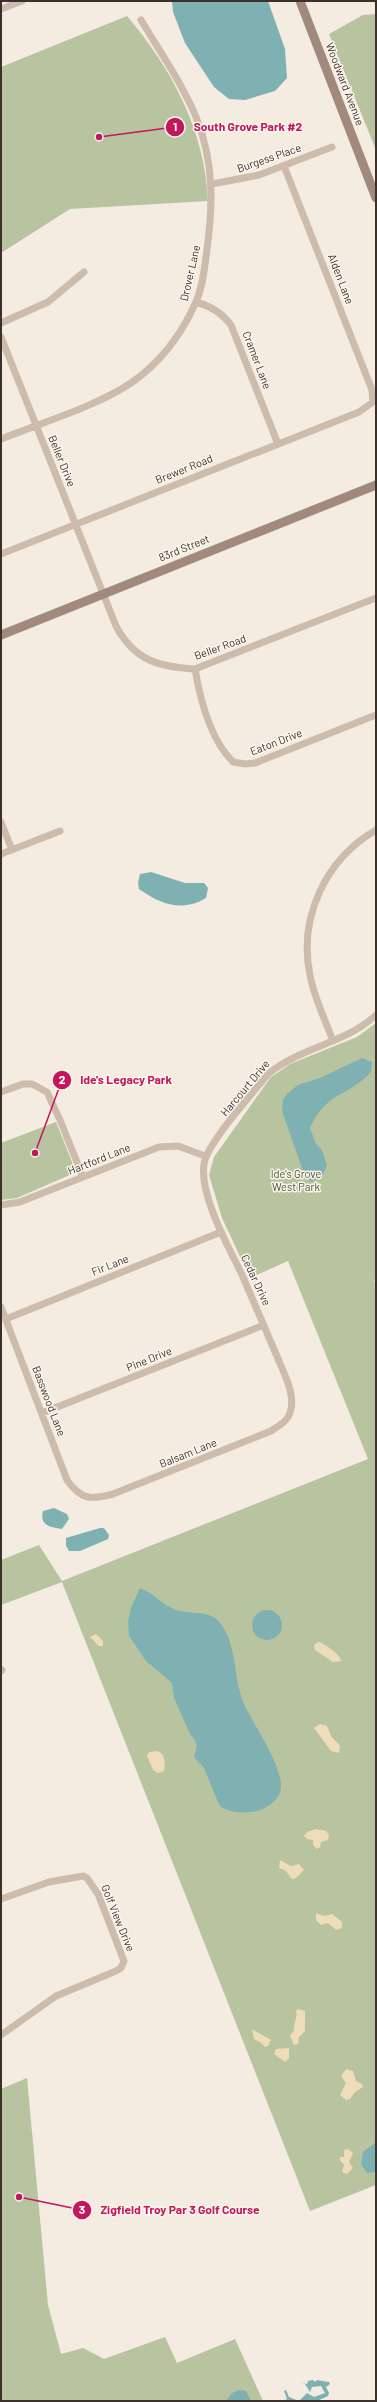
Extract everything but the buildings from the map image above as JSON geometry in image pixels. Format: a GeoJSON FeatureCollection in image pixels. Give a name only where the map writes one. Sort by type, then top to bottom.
{"type":"FeatureCollection","features":[{"type":"Feature","properties":{"kind":"main road","name":"Woodward Avenue"},"geometry":{"type":"LineString","coordinates":[[300,1],[376,198]]}},
{"type":"Feature","properties":{"kind":"main road","name":"83rd Street"},"geometry":{"type":"LineString","coordinates":[[1,635],[376,485]]}},
{"type":"Feature","properties":{"kind":"street"},"geometry":{"type":"LineString","coordinates":[[1,9],[22,1]]}},
{"type":"Feature","properties":{"kind":"street","name":"Drover Lane"},"geometry":{"type":"LineString","coordinates":[[1,439],[109,396],[137,379],[167,350],[179,333],[196,302],[209,238],[212,184],[208,158],[196,118],[141,20]]}},
{"type":"Feature","properties":{"kind":"street","name":"Burgess Place"},"geometry":{"type":"LineString","coordinates":[[212,184],[247,179],[332,147]]}},
{"type":"Feature","properties":{"kind":"street","name":"Alden Lane"},"geometry":{"type":"LineString","coordinates":[[284,166],[372,390],[373,402]]}},
{"type":"Feature","properties":{"kind":"street"},"geometry":{"type":"LineString","coordinates":[[1,323],[48,302],[84,272]]}},
{"type":"Feature","properties":{"kind":"street","name":"Cramer Lane"},"geometry":{"type":"LineString","coordinates":[[196,302],[209,306],[223,315],[231,325],[278,444]]}},
{"type":"Feature","properties":{"kind":"street","name":"Beller Drive"},"geometry":{"type":"LineString","coordinates":[[1,337],[103,593]]}},
{"type":"Feature","properties":{"kind":"street","name":"Brewer Road"},"geometry":{"type":"LineString","coordinates":[[1,554],[359,412],[373,402]]}},
{"type":"Feature","properties":{"kind":"street","name":"Beller Road"},"geometry":{"type":"LineString","coordinates":[[103,593],[120,634],[135,652],[155,664],[175,668],[195,669],[376,598]]}},
{"type":"Feature","properties":{"kind":"street","name":"Eaton Drive"},"geometry":{"type":"LineString","coordinates":[[195,669],[201,697],[220,747],[233,762],[245,764],[255,763],[376,715]]}},
{"type":"Feature","properties":{"kind":"street"},"geometry":{"type":"LineString","coordinates":[[1,822],[12,850]]}},
{"type":"Feature","properties":{"kind":"street"},"geometry":{"type":"LineString","coordinates":[[333,1041],[310,975],[307,947],[311,915],[319,891],[338,861],[356,844],[376,830]]}},
{"type":"Feature","properties":{"kind":"street"},"geometry":{"type":"LineString","coordinates":[[1,854],[60,831]]}},
{"type":"Feature","properties":{"kind":"street","name":"Harcourt Drive"},"geometry":{"type":"LineString","coordinates":[[205,1156],[268,1074],[285,1061],[358,1029],[376,1015]]}},
{"type":"Feature","properties":{"kind":"street"},"geometry":{"type":"LineString","coordinates":[[1,1092],[23,1084],[32,1084],[47,1092],[83,1177]]}},
{"type":"Feature","properties":{"kind":"street","name":"Hartford Lane"},"geometry":{"type":"LineString","coordinates":[[1,1205],[20,1202],[152,1149],[167,1145],[178,1146],[205,1156]]}},
{"type":"Feature","properties":{"kind":"street","name":"Cedar Drive"},"geometry":{"type":"LineString","coordinates":[[205,1156],[204,1183],[221,1232],[264,1326],[289,1386],[292,1399],[291,1413]]}},
{"type":"Feature","properties":{"kind":"street","name":"Fir Lane"},"geometry":{"type":"LineString","coordinates":[[6,1318],[221,1232]]}},
{"type":"Feature","properties":{"kind":"street","name":"Basswood Lane"},"geometry":{"type":"LineString","coordinates":[[1,1307],[67,1480],[75,1492],[86,1497]]}},
{"type":"Feature","properties":{"kind":"street","name":"Pine Drive"},"geometry":{"type":"LineString","coordinates":[[42,1414],[264,1326]]}},
{"type":"Feature","properties":{"kind":"street","name":"Balsam Lane"},"geometry":{"type":"LineString","coordinates":[[86,1497],[100,1498],[114,1494],[271,1431],[286,1421],[291,1413]]}},
{"type":"Feature","properties":{"kind":"street","name":"Golf View Drive"},"geometry":{"type":"LineString","coordinates":[[1,1899],[49,1882],[82,1876],[88,1878],[98,1894],[124,1961],[121,1968],[116,1971],[56,1996],[1,2035]]}},
{"type":"Feature","properties":{"kind":"green space"},"geometry":{"type":"Polygon","coordinates":[[[376,14],[376,150],[329,34],[363,15],[376,14]]]}},
{"type":"Feature","properties":{"kind":"green space"},"geometry":{"type":"Polygon","coordinates":[[[127,16],[158,57],[172,79],[183,102],[193,126],[200,150],[206,175],[208,201],[70,209],[1,253],[1,67],[127,16]]]}},
{"type":"Feature","properties":{"kind":"green space","name":"Ide's Grove West Park"},"geometry":{"type":"Polygon","coordinates":[[[376,1023],[376,1279],[374,1280],[376,1285],[376,2185],[310,2211],[62,1582],[1,1605],[1,1560],[39,1545],[62,1581],[368,1459],[288,1261],[250,1278],[222,1218],[209,1175],[214,1157],[271,1077],[290,1064],[357,1037],[376,1023]]]}},
{"type":"Feature","properties":{"kind":"green space"},"geometry":{"type":"Polygon","coordinates":[[[56,1122],[72,1162],[72,1174],[17,1198],[1,1200],[1,1143],[56,1122]]]}},
{"type":"Feature","properties":{"kind":"green space"},"geometry":{"type":"Polygon","coordinates":[[[27,2078],[48,2305],[61,2354],[83,2348],[104,2359],[165,2337],[177,2363],[235,2339],[263,2401],[1,2401],[1,2089],[27,2078]]]}},
{"type":"Feature","properties":{"kind":"sand"},"geometry":{"type":"Polygon","coordinates":[[[96,1634],[103,1641],[103,1646],[99,1646],[90,1637],[96,1634]]]}},
{"type":"Feature","properties":{"kind":"sand"},"geometry":{"type":"Polygon","coordinates":[[[318,1642],[332,1650],[341,1661],[333,1662],[315,1650],[314,1645],[318,1642]]]}},
{"type":"Feature","properties":{"kind":"sand"},"geometry":{"type":"Polygon","coordinates":[[[320,1724],[327,1726],[331,1736],[340,1746],[339,1753],[331,1751],[314,1728],[320,1724]]]}},
{"type":"Feature","properties":{"kind":"sand"},"geometry":{"type":"Polygon","coordinates":[[[157,1751],[162,1754],[165,1762],[164,1771],[158,1773],[153,1770],[147,1756],[149,1752],[157,1751]]]}},
{"type":"Feature","properties":{"kind":"sand"},"geometry":{"type":"Polygon","coordinates":[[[316,1829],[326,1831],[329,1835],[328,1840],[321,1842],[320,1847],[317,1849],[313,1845],[313,1840],[307,1839],[304,1836],[307,1832],[316,1829]]]}},
{"type":"Feature","properties":{"kind":"sand"},"geometry":{"type":"Polygon","coordinates":[[[280,1860],[291,1866],[299,1864],[304,1870],[296,1878],[292,1879],[285,1870],[279,1868],[280,1860]]]}},
{"type":"Feature","properties":{"kind":"sand"},"geometry":{"type":"Polygon","coordinates":[[[316,1913],[324,1916],[332,1914],[342,1922],[342,1928],[336,1930],[328,1923],[321,1925],[316,1920],[316,1913]]]}},
{"type":"Feature","properties":{"kind":"sand"},"geometry":{"type":"Polygon","coordinates":[[[298,2009],[305,2011],[305,2031],[299,2037],[298,2044],[294,2045],[290,2036],[294,2030],[296,2011],[298,2009]]]}},
{"type":"Feature","properties":{"kind":"sand"},"geometry":{"type":"Polygon","coordinates":[[[252,2029],[271,2040],[268,2046],[265,2047],[254,2039],[252,2029]]]}},
{"type":"Feature","properties":{"kind":"sand"},"geometry":{"type":"Polygon","coordinates":[[[289,2048],[289,2058],[285,2062],[274,2054],[276,2049],[289,2048]]]}},
{"type":"Feature","properties":{"kind":"sand"},"geometry":{"type":"Polygon","coordinates":[[[346,2069],[353,2071],[356,2081],[362,2084],[363,2087],[355,2092],[350,2099],[346,2100],[340,2095],[346,2083],[341,2076],[346,2069]]]}},
{"type":"Feature","properties":{"kind":"sand"},"geometry":{"type":"Polygon","coordinates":[[[348,2149],[353,2153],[349,2162],[353,2168],[347,2174],[342,2172],[344,2165],[340,2160],[340,2157],[344,2157],[344,2150],[348,2149]]]}},
{"type":"Feature","properties":{"kind":"water"},"geometry":{"type":"Polygon","coordinates":[[[172,1],[268,1],[285,49],[287,78],[275,91],[245,100],[229,99],[214,87],[185,43],[173,12],[172,1]]]}},
{"type":"Feature","properties":{"kind":"water"},"geometry":{"type":"Polygon","coordinates":[[[151,872],[185,883],[204,883],[208,888],[206,898],[189,905],[180,906],[164,903],[147,895],[139,889],[138,883],[140,874],[151,872]]]}},
{"type":"Feature","properties":{"kind":"water"},"geometry":{"type":"Polygon","coordinates":[[[362,1058],[372,1062],[371,1072],[363,1080],[323,1107],[316,1116],[310,1128],[316,1144],[322,1150],[327,1166],[323,1174],[311,1182],[304,1174],[282,1111],[283,1100],[287,1094],[298,1085],[320,1078],[362,1058]]]}},
{"type":"Feature","properties":{"kind":"water"},"geometry":{"type":"Polygon","coordinates":[[[54,1508],[67,1514],[69,1519],[62,1529],[44,1523],[42,1516],[43,1511],[54,1508]]]}},
{"type":"Feature","properties":{"kind":"water"},"geometry":{"type":"Polygon","coordinates":[[[104,1528],[109,1535],[108,1539],[80,1551],[69,1551],[66,1546],[66,1538],[104,1528]]]}},
{"type":"Feature","properties":{"kind":"water"},"geometry":{"type":"Polygon","coordinates":[[[140,1588],[176,1610],[212,1616],[217,1619],[227,1634],[231,1644],[242,1698],[275,1762],[279,1774],[281,1784],[280,1793],[275,1800],[265,1808],[253,1812],[236,1812],[221,1807],[218,1802],[204,1768],[194,1757],[197,1746],[174,1698],[172,1683],[146,1661],[129,1636],[128,1621],[131,1608],[140,1588]]]}},
{"type":"Feature","properties":{"kind":"water"},"geometry":{"type":"Polygon","coordinates":[[[267,1610],[278,1614],[282,1625],[278,1636],[267,1640],[256,1636],[252,1625],[256,1614],[267,1610]]]}},
{"type":"Feature","properties":{"kind":"water"},"geometry":{"type":"Polygon","coordinates":[[[376,2142],[376,2172],[367,2173],[361,2164],[363,2152],[376,2142]]]}},
{"type":"Feature","properties":{"kind":"water"},"geometry":{"type":"Polygon","coordinates":[[[313,2380],[315,2382],[317,2380],[329,2382],[330,2384],[326,2387],[329,2393],[328,2396],[317,2401],[299,2401],[307,2393],[314,2397],[325,2393],[321,2386],[312,2387],[310,2392],[305,2384],[300,2383],[307,2384],[308,2381],[313,2380]]]}},
{"type":"Feature","properties":{"kind":"water"},"geometry":{"type":"Polygon","coordinates":[[[239,2390],[246,2391],[251,2401],[226,2401],[232,2393],[239,2390]]]}},
{"type":"Feature","properties":{"kind":"water"},"geometry":{"type":"Polygon","coordinates":[[[286,2390],[289,2397],[299,2401],[283,2401],[287,2399],[284,2391],[286,2390]]]}},
{"type":"Feature","properties":{"kind":"place","name":"South Grove Park #2"},"geometry":{"type":"Point","coordinates":[99,137]}},
{"type":"Feature","properties":{"kind":"place","name":"Ide's Legacy Park"},"geometry":{"type":"Point","coordinates":[35,1153]}},
{"type":"Feature","properties":{"kind":"place","name":"Zigfield Troy Par 3 Golf Course"},"geometry":{"type":"Point","coordinates":[19,2197]}}]}
